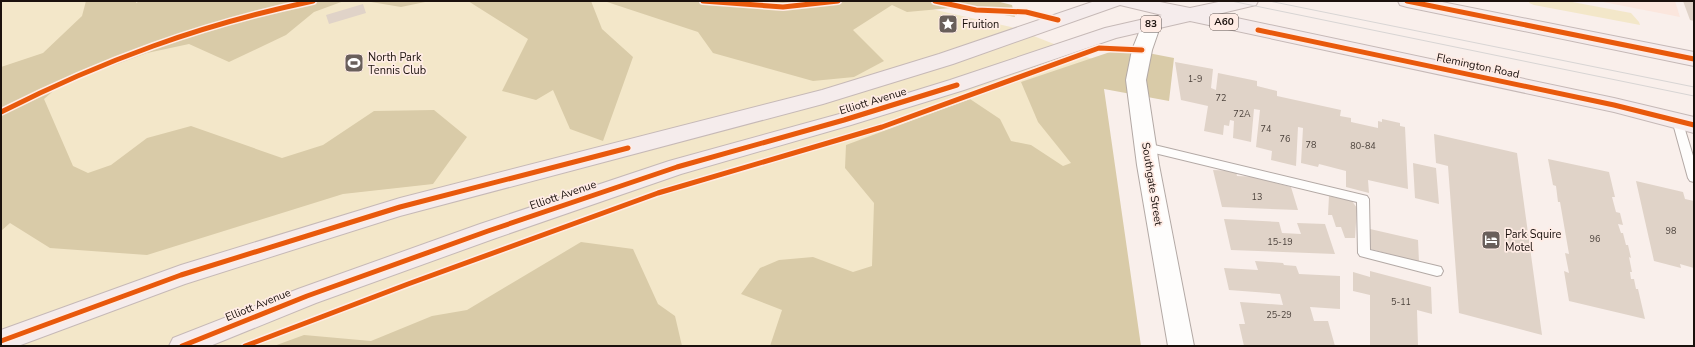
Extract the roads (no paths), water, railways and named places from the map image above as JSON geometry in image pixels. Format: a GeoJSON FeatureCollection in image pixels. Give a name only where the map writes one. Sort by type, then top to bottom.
{"type":"FeatureCollection","features":[{"type":"Feature","properties":{"kind":"highway","name":"Elliott Avenue"},"geometry":{"type":"LineString","coordinates":[[1,341],[181,275],[393,209],[823,97],[946,59],[1114,1]]}},
{"type":"Feature","properties":{"kind":"highway","name":"Flemington Road"},"geometry":{"type":"LineString","coordinates":[[1126,1],[1614,105],[1685,122]]}},
{"type":"Feature","properties":{"kind":"highway","name":"83"},"geometry":{"type":"LineString","coordinates":[[1190,15],[1248,1]]}},
{"type":"Feature","properties":{"kind":"highway"},"geometry":{"type":"LineString","coordinates":[[1407,1],[1694,59]]}},
{"type":"Feature","properties":{"kind":"highway","name":"Elliott Avenue"},"geometry":{"type":"LineString","coordinates":[[189,343],[307,296],[488,231],[677,166],[844,120],[957,85],[1112,33],[1190,15]]}},
{"type":"Feature","properties":{"kind":"street","name":"Southgate Street"},"geometry":{"type":"LineString","coordinates":[[1151,24],[1136,75],[1146,147],[1181,346]]}},
{"type":"Feature","properties":{"kind":"lane"},"geometry":{"type":"LineString","coordinates":[[1685,122],[1694,178]]}},
{"type":"Feature","properties":{"kind":"lane"},"geometry":{"type":"LineString","coordinates":[[1146,147],[1363,199],[1364,253],[1437,271]]}},
{"type":"Feature","properties":{"kind":"tram line"},"geometry":{"type":"LineString","coordinates":[[1231,1],[1694,96]]}},
{"type":"Feature","properties":{"kind":"tram line"},"geometry":{"type":"LineString","coordinates":[[1269,1],[1694,87]]}},
{"type":"Feature","properties":{"kind":"place","name":"Fruition"},"geometry":{"type":"Point","coordinates":[948,24]}},
{"type":"Feature","properties":{"kind":"place","name":"North Park Tennis Club"},"geometry":{"type":"Point","coordinates":[354,63]}},
{"type":"Feature","properties":{"kind":"place","name":"Park Squire Motel"},"geometry":{"type":"Point","coordinates":[1491,240]}}]}
